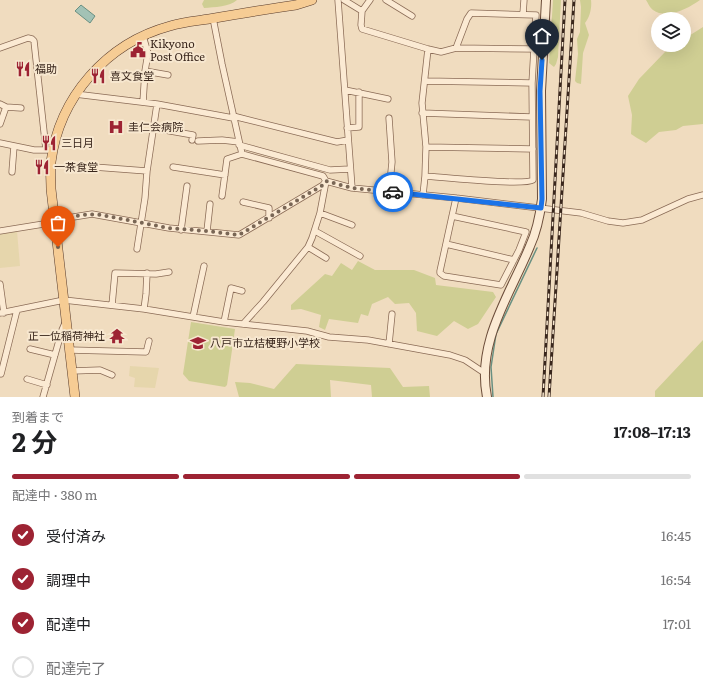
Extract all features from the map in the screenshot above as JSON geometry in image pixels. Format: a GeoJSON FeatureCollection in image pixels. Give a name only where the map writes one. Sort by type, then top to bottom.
{"type":"FeatureCollection","features":[{"type":"Feature","properties":{"kind":"main road"},"geometry":{"type":"LineString","coordinates":[[75,397],[56,221],[51,189],[49,150],[63,116],[75,94],[104,60],[143,36],[171,25],[312,0]]}},
{"type":"Feature","properties":{"kind":"street"},"geometry":{"type":"LineString","coordinates":[[338,0],[352,188]]}},
{"type":"Feature","properties":{"kind":"street"},"geometry":{"type":"LineString","coordinates":[[344,0],[362,11]]}},
{"type":"Feature","properties":{"kind":"street"},"geometry":{"type":"LineString","coordinates":[[370,0],[362,11],[362,29],[428,49],[441,52],[456,48],[534,49]]}},
{"type":"Feature","properties":{"kind":"street"},"geometry":{"type":"LineString","coordinates":[[386,0],[412,16]]}},
{"type":"Feature","properties":{"kind":"street"},"geometry":{"type":"LineString","coordinates":[[523,14],[524,0]]}},
{"type":"Feature","properties":{"kind":"street"},"geometry":{"type":"LineString","coordinates":[[487,397],[486,374],[491,333],[497,316],[531,245],[541,208],[540,91],[546,0]]}},
{"type":"Feature","properties":{"kind":"street"},"geometry":{"type":"LineString","coordinates":[[425,176],[530,182],[533,180],[532,83],[536,15],[471,13],[467,19],[456,48]]}},
{"type":"Feature","properties":{"kind":"street"},"geometry":{"type":"LineString","coordinates":[[214,18],[222,64],[242,154]]}},
{"type":"Feature","properties":{"kind":"street"},"geometry":{"type":"LineString","coordinates":[[143,36],[148,53],[143,102]]}},
{"type":"Feature","properties":{"kind":"street"},"geometry":{"type":"LineString","coordinates":[[0,48],[28,38],[34,41],[49,150],[34,150],[0,143]]}},
{"type":"Feature","properties":{"kind":"street"},"geometry":{"type":"LineString","coordinates":[[423,195],[426,147],[422,103],[428,49]]}},
{"type":"Feature","properties":{"kind":"street"},"geometry":{"type":"LineString","coordinates":[[145,71],[168,75]]}},
{"type":"Feature","properties":{"kind":"street"},"geometry":{"type":"LineString","coordinates":[[425,80],[532,83]]}},
{"type":"Feature","properties":{"kind":"street"},"geometry":{"type":"LineString","coordinates":[[345,90],[388,99]]}},
{"type":"Feature","properties":{"kind":"street"},"geometry":{"type":"LineString","coordinates":[[347,128],[359,126],[359,92]]}},
{"type":"Feature","properties":{"kind":"street"},"geometry":{"type":"LineString","coordinates":[[75,94],[158,104],[233,117],[337,142],[348,140]]}},
{"type":"Feature","properties":{"kind":"street"},"geometry":{"type":"LineString","coordinates":[[137,249],[145,198],[153,128],[158,104]]}},
{"type":"Feature","properties":{"kind":"street"},"geometry":{"type":"LineString","coordinates":[[0,124],[3,106],[21,108]]}},
{"type":"Feature","properties":{"kind":"street"},"geometry":{"type":"LineString","coordinates":[[422,113],[532,117]]}},
{"type":"Feature","properties":{"kind":"street"},"geometry":{"type":"LineString","coordinates":[[389,118],[392,162],[389,192]]}},
{"type":"Feature","properties":{"kind":"street"},"geometry":{"type":"LineString","coordinates":[[153,128],[193,135],[195,141],[222,140],[239,144],[330,170],[350,169]]}},
{"type":"Feature","properties":{"kind":"street"},"geometry":{"type":"LineString","coordinates":[[12,172],[14,146]]}},
{"type":"Feature","properties":{"kind":"street"},"geometry":{"type":"LineString","coordinates":[[426,147],[533,150]]}},
{"type":"Feature","properties":{"kind":"street"},"geometry":{"type":"LineString","coordinates":[[222,196],[227,159],[242,154],[323,176],[326,181],[320,213],[315,231],[308,247],[243,324]]}},
{"type":"Feature","properties":{"kind":"street"},"geometry":{"type":"LineString","coordinates":[[173,166],[225,174]]}},
{"type":"Feature","properties":{"kind":"street"},"geometry":{"type":"LineString","coordinates":[[94,167],[147,171]]}},
{"type":"Feature","properties":{"kind":"street"},"geometry":{"type":"LineString","coordinates":[[326,181],[352,188],[456,198],[581,213],[608,221],[623,223],[642,220],[688,199],[703,195]]}},
{"type":"Feature","properties":{"kind":"street"},"geometry":{"type":"LineString","coordinates":[[0,231],[92,214],[182,230],[239,235],[323,185],[326,181]]}},
{"type":"Feature","properties":{"kind":"street"},"geometry":{"type":"LineString","coordinates":[[182,230],[187,186]]}},
{"type":"Feature","properties":{"kind":"street"},"geometry":{"type":"LineString","coordinates":[[452,216],[526,232],[501,285],[444,276],[440,273],[440,270],[446,244],[452,216],[456,198]]}},
{"type":"Feature","properties":{"kind":"street"},"geometry":{"type":"LineString","coordinates":[[243,202],[269,208],[269,218]]}},
{"type":"Feature","properties":{"kind":"street"},"geometry":{"type":"LineString","coordinates":[[206,231],[210,204]]}},
{"type":"Feature","properties":{"kind":"street"},"geometry":{"type":"LineString","coordinates":[[320,213],[352,225]]}},
{"type":"Feature","properties":{"kind":"street"},"geometry":{"type":"LineString","coordinates":[[315,231],[360,256]]}},
{"type":"Feature","properties":{"kind":"street"},"geometry":{"type":"LineString","coordinates":[[446,244],[514,260]]}},
{"type":"Feature","properties":{"kind":"street"},"geometry":{"type":"LineString","coordinates":[[308,247],[326,258]]}},
{"type":"Feature","properties":{"kind":"street"},"geometry":{"type":"LineString","coordinates":[[193,317],[204,266]]}},
{"type":"Feature","properties":{"kind":"street"},"geometry":{"type":"LineString","coordinates":[[112,305],[115,274],[169,272]]}},
{"type":"Feature","properties":{"kind":"street"},"geometry":{"type":"LineString","coordinates":[[144,309],[147,274]]}},
{"type":"Feature","properties":{"kind":"street"},"geometry":{"type":"LineString","coordinates":[[0,284],[2,313],[64,300],[144,309],[224,322],[307,331],[329,337],[368,340],[455,356],[465,360],[486,374]]}},
{"type":"Feature","properties":{"kind":"street"},"geometry":{"type":"LineString","coordinates":[[224,322],[231,288],[242,291]]}},
{"type":"Feature","properties":{"kind":"street"},"geometry":{"type":"LineString","coordinates":[[1,374],[17,310]]}},
{"type":"Feature","properties":{"kind":"street"},"geometry":{"type":"LineString","coordinates":[[389,344],[392,314]]}},
{"type":"Feature","properties":{"kind":"street"},"geometry":{"type":"LineString","coordinates":[[44,397],[66,320]]}},
{"type":"Feature","properties":{"kind":"street"},"geometry":{"type":"LineString","coordinates":[[70,350],[146,352],[149,340]]}},
{"type":"Feature","properties":{"kind":"street"},"geometry":{"type":"LineString","coordinates":[[30,349],[55,355]]}},
{"type":"Feature","properties":{"kind":"street"},"geometry":{"type":"LineString","coordinates":[[72,371],[100,370],[112,375]]}},
{"type":"Feature","properties":{"kind":"street"},"geometry":{"type":"LineString","coordinates":[[27,379],[46,387]]}},
{"type":"Feature","properties":{"kind":"shaded area"},"geometry":{"type":"Polygon","coordinates":[[[204,0],[237,0],[226,5],[204,8],[202,4],[204,0]]]}},
{"type":"Feature","properties":{"kind":"shaded area"},"geometry":{"type":"Polygon","coordinates":[[[553,0],[561,0],[558,57],[554,67],[549,63],[553,0]]]}},
{"type":"Feature","properties":{"kind":"shaded area"},"geometry":{"type":"Polygon","coordinates":[[[580,0],[591,0],[591,9],[585,23],[589,35],[583,53],[581,84],[575,81],[578,54],[577,39],[580,32],[580,0]]]}},
{"type":"Feature","properties":{"kind":"shaded area"},"geometry":{"type":"Polygon","coordinates":[[[646,0],[700,0],[678,12],[657,12],[650,7],[646,0]]]}},
{"type":"Feature","properties":{"kind":"shaded area"},"geometry":{"type":"Polygon","coordinates":[[[81,5],[95,16],[90,23],[75,11],[81,5]]]}},
{"type":"Feature","properties":{"kind":"shaded area"},"geometry":{"type":"Polygon","coordinates":[[[703,27],[703,124],[683,126],[676,130],[659,132],[646,143],[631,134],[632,115],[628,96],[639,79],[665,52],[691,52],[691,35],[703,27]]]}},
{"type":"Feature","properties":{"kind":"shaded area"},"geometry":{"type":"Polygon","coordinates":[[[17,231],[20,266],[0,268],[0,233],[17,231]]]}},
{"type":"Feature","properties":{"kind":"shaded area"},"geometry":{"type":"Polygon","coordinates":[[[358,261],[375,270],[414,270],[435,278],[436,285],[493,292],[496,297],[478,324],[468,329],[454,321],[437,336],[417,331],[416,313],[409,303],[395,304],[388,297],[372,304],[368,316],[361,314],[358,323],[329,319],[325,330],[319,327],[321,315],[301,309],[291,310],[291,305],[325,274],[332,276],[341,263],[352,270],[358,261]]]}},
{"type":"Feature","properties":{"kind":"shaded area"},"geometry":{"type":"Polygon","coordinates":[[[191,322],[235,329],[227,385],[225,387],[189,381],[183,374],[191,322]]]}},
{"type":"Feature","properties":{"kind":"shaded area"},"geometry":{"type":"Polygon","coordinates":[[[703,340],[703,397],[655,397],[655,391],[703,340]]]}},
{"type":"Feature","properties":{"kind":"shaded area"},"geometry":{"type":"Polygon","coordinates":[[[296,364],[390,368],[403,387],[429,386],[430,397],[372,397],[371,385],[330,380],[331,397],[239,397],[235,382],[250,383],[274,389],[296,364]]]}},
{"type":"Feature","properties":{"kind":"shaded area"},"geometry":{"type":"Polygon","coordinates":[[[130,366],[159,368],[155,388],[134,387],[135,378],[129,376],[130,366]]]}},
{"type":"Feature","properties":{"kind":"waterway"},"geometry":{"type":"LineString","coordinates":[[493,397],[491,367],[496,334],[537,248]]}},
{"type":"Feature","properties":{"kind":"railway"},"geometry":{"type":"LineString","coordinates":[[543,397],[565,0]]}},
{"type":"Feature","properties":{"kind":"railway"},"geometry":{"type":"LineString","coordinates":[[549,397],[574,0]]}},
{"type":"Feature","properties":{"kind":"way so far"},"geometry":{"type":"LineString","coordinates":[[58,247],[55,220],[77,216],[92,214],[102,215],[168,228],[239,235],[323,185],[326,181],[352,188],[393,192]]}},
{"type":"Feature","properties":{"kind":"place","name":"Kikyono Post Office"},"geometry":{"type":"Point","coordinates":[138,50]}},
{"type":"Feature","properties":{"kind":"place","name":"福助"},"geometry":{"type":"Point","coordinates":[23,69]}},
{"type":"Feature","properties":{"kind":"place","name":"喜文食堂"},"geometry":{"type":"Point","coordinates":[98,76]}},
{"type":"Feature","properties":{"kind":"place","name":"圭仁会病院"},"geometry":{"type":"Point","coordinates":[116,127]}},
{"type":"Feature","properties":{"kind":"place","name":"三日月"},"geometry":{"type":"Point","coordinates":[49,143]}},
{"type":"Feature","properties":{"kind":"place","name":"一茶食堂"},"geometry":{"type":"Point","coordinates":[42,167]}},
{"type":"Feature","properties":{"kind":"place","name":"正一位稲荷神社"},"geometry":{"type":"Point","coordinates":[117,336]}},
{"type":"Feature","properties":{"kind":"place","name":"八戸市立桔梗野小学校"},"geometry":{"type":"Point","coordinates":[198,343]}},
{"type":"Feature","properties":{"kind":"route"},"geometry":{"type":"LineString","coordinates":[[393,192],[541,208],[540,91],[542,60]]}}]}
